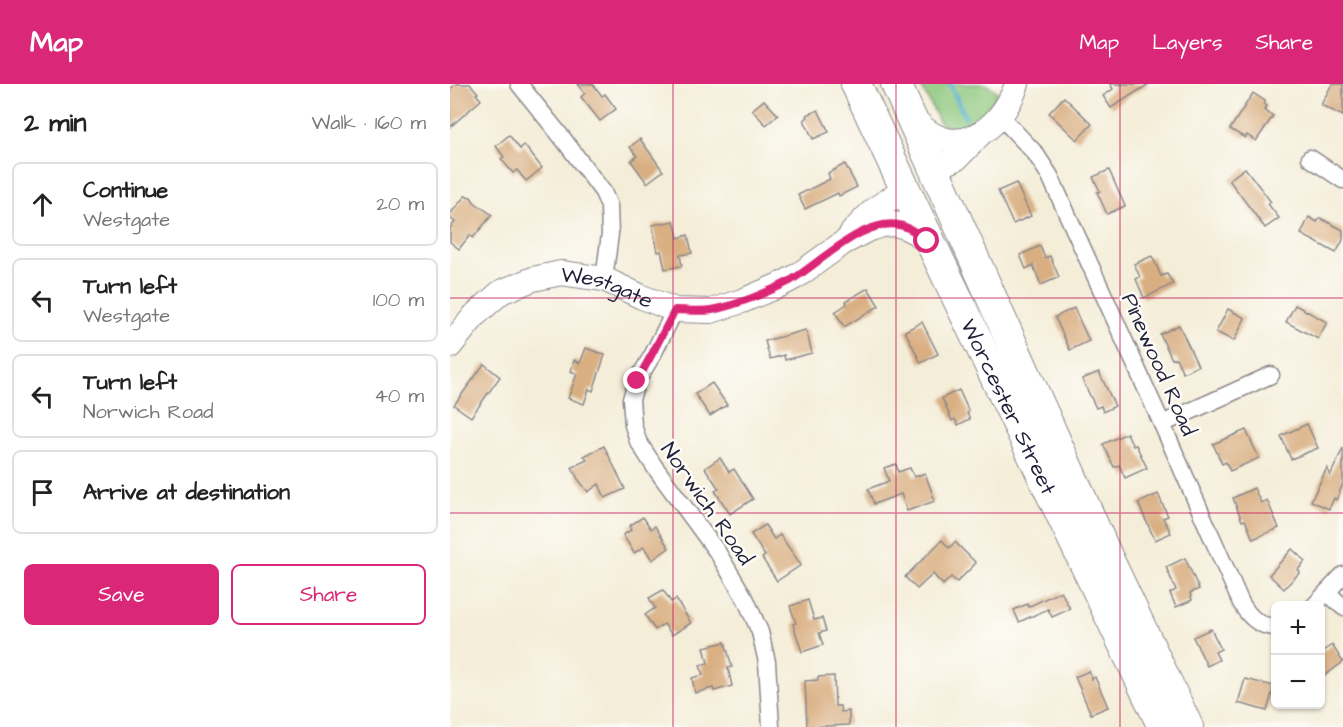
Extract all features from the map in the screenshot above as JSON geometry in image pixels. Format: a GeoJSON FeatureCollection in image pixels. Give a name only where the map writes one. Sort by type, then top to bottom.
{"type":"FeatureCollection","features":[{"type":"Feature","properties":{"kind":"highway","name":"Worcester Street"},"geometry":{"type":"LineString","coordinates":[[856,84],[1163,727]]}},
{"type":"Feature","properties":{"kind":"highway","name":"Worcester Street"},"geometry":{"type":"LineString","coordinates":[[896,84],[1108,558],[1188,727]]}},
{"type":"Feature","properties":{"kind":"highway"},"geometry":{"type":"LineString","coordinates":[[872,119],[900,152],[915,162],[934,169]]}},
{"type":"Feature","properties":{"kind":"highway"},"geometry":{"type":"LineString","coordinates":[[906,191],[940,209],[955,225],[970,248]]}},
{"type":"Feature","properties":{"kind":"street"},"geometry":{"type":"LineString","coordinates":[[519,84],[603,192],[609,206],[610,234],[604,279]]}},
{"type":"Feature","properties":{"kind":"street"},"geometry":{"type":"LineString","coordinates":[[934,169],[962,154],[1000,116],[1017,84]]}},
{"type":"Feature","properties":{"kind":"street"},"geometry":{"type":"LineString","coordinates":[[908,111],[932,135],[943,139],[962,141],[981,133]]}},
{"type":"Feature","properties":{"kind":"street","name":"Pinewood Road"},"geometry":{"type":"LineString","coordinates":[[1000,116],[1029,146],[1047,170],[1244,609],[1257,622],[1271,627]]}},
{"type":"Feature","properties":{"kind":"street"},"geometry":{"type":"LineString","coordinates":[[1310,158],[1343,180]]}},
{"type":"Feature","properties":{"kind":"street","name":"Westgate"},"geometry":{"type":"LineString","coordinates":[[843,243],[874,209],[906,191]]}},
{"type":"Feature","properties":{"kind":"street","name":"Westgate"},"geometry":{"type":"LineString","coordinates":[[450,346],[475,315],[501,292],[533,279],[561,273],[604,279],[675,310],[711,311],[764,292],[797,276],[843,243],[876,227],[894,224],[908,228],[933,247]]}},
{"type":"Feature","properties":{"kind":"street","name":"Norwich Road"},"geometry":{"type":"LineString","coordinates":[[675,310],[637,381],[631,399],[633,424],[638,441],[654,466],[718,553],[746,600],[760,632],[767,662],[771,727]]}},
{"type":"Feature","properties":{"kind":"street"},"geometry":{"type":"LineString","coordinates":[[1162,424],[1271,375]]}},
{"type":"Feature","properties":{"kind":"street"},"geometry":{"type":"LineString","coordinates":[[1319,601],[1343,575]]}},
{"type":"Feature","properties":{"kind":"street"},"geometry":{"type":"LineString","coordinates":[[1328,592],[1343,607]]}},
{"type":"Feature","properties":{"kind":"green space"},"geometry":{"type":"Polygon","coordinates":[[[920,84],[986,84],[998,92],[992,104],[976,122],[968,127],[952,129],[945,127],[939,121],[920,84]]]}},
{"type":"Feature","properties":{"kind":"building"},"geometry":{"type":"Polygon","coordinates":[[[456,84],[470,84],[481,100],[450,127],[450,89],[456,84]]]}},
{"type":"Feature","properties":{"kind":"building"},"geometry":{"type":"Polygon","coordinates":[[[578,84],[593,84],[602,96],[605,94],[616,109],[600,121],[581,97],[585,93],[578,84]]]}},
{"type":"Feature","properties":{"kind":"building"},"geometry":{"type":"Polygon","coordinates":[[[1110,84],[1149,84],[1111,108],[1103,96],[1113,89],[1110,84]]]}},
{"type":"Feature","properties":{"kind":"building"},"geometry":{"type":"Polygon","coordinates":[[[1332,84],[1343,84],[1343,116],[1321,105],[1332,84]]]}},
{"type":"Feature","properties":{"kind":"building"},"geometry":{"type":"Polygon","coordinates":[[[1253,93],[1265,101],[1264,104],[1267,106],[1264,110],[1273,116],[1256,141],[1247,135],[1245,138],[1230,129],[1253,93]]]}},
{"type":"Feature","properties":{"kind":"building"},"geometry":{"type":"Polygon","coordinates":[[[1064,97],[1092,124],[1077,140],[1049,113],[1064,97]]]}},
{"type":"Feature","properties":{"kind":"building"},"geometry":{"type":"Polygon","coordinates":[[[764,100],[778,115],[766,125],[752,110],[764,100]]]}},
{"type":"Feature","properties":{"kind":"building"},"geometry":{"type":"Polygon","coordinates":[[[818,110],[829,132],[813,139],[804,120],[808,117],[807,115],[818,110]]]}},
{"type":"Feature","properties":{"kind":"building"},"geometry":{"type":"Polygon","coordinates":[[[509,135],[520,149],[524,145],[542,168],[526,181],[517,170],[513,173],[501,159],[504,157],[496,146],[509,135]]]}},
{"type":"Feature","properties":{"kind":"building"},"geometry":{"type":"Polygon","coordinates":[[[640,139],[663,171],[647,183],[631,161],[637,156],[630,147],[640,139]]]}},
{"type":"Feature","properties":{"kind":"building"},"geometry":{"type":"Polygon","coordinates":[[[845,164],[857,187],[839,196],[838,193],[805,209],[798,195],[830,179],[828,173],[845,164]]]}},
{"type":"Feature","properties":{"kind":"building"},"geometry":{"type":"Polygon","coordinates":[[[1245,168],[1271,202],[1268,204],[1279,218],[1265,228],[1229,180],[1245,168]]]}},
{"type":"Feature","properties":{"kind":"building"},"geometry":{"type":"Polygon","coordinates":[[[1109,170],[1125,206],[1107,214],[1093,177],[1109,170]]]}},
{"type":"Feature","properties":{"kind":"building"},"geometry":{"type":"Polygon","coordinates":[[[1016,183],[1031,216],[1013,224],[998,191],[1016,183]]]}},
{"type":"Feature","properties":{"kind":"building"},"geometry":{"type":"Polygon","coordinates":[[[465,196],[471,197],[474,202],[492,215],[473,238],[470,235],[459,249],[450,242],[450,228],[455,222],[450,218],[450,214],[465,196]]]}},
{"type":"Feature","properties":{"kind":"building"},"geometry":{"type":"Polygon","coordinates":[[[1309,217],[1317,222],[1320,218],[1343,230],[1343,240],[1336,253],[1301,234],[1309,217]]]}},
{"type":"Feature","properties":{"kind":"building"},"geometry":{"type":"Polygon","coordinates":[[[674,221],[678,238],[688,235],[692,253],[680,255],[682,266],[665,269],[661,251],[658,252],[652,225],[674,221]]]}},
{"type":"Feature","properties":{"kind":"building"},"geometry":{"type":"Polygon","coordinates":[[[1040,246],[1045,258],[1050,256],[1059,277],[1041,285],[1033,265],[1026,269],[1020,255],[1040,246]]]}},
{"type":"Feature","properties":{"kind":"building"},"geometry":{"type":"Polygon","coordinates":[[[1152,256],[1161,276],[1167,274],[1173,284],[1144,298],[1136,279],[1140,277],[1134,264],[1152,256]]]}},
{"type":"Feature","properties":{"kind":"building"},"geometry":{"type":"Polygon","coordinates":[[[868,288],[879,306],[844,327],[835,312],[847,304],[846,301],[868,288]]]}},
{"type":"Feature","properties":{"kind":"building"},"geometry":{"type":"Polygon","coordinates":[[[1295,305],[1327,322],[1318,339],[1286,322],[1295,305]]]}},
{"type":"Feature","properties":{"kind":"building"},"geometry":{"type":"Polygon","coordinates":[[[1074,308],[1089,341],[1070,350],[1055,317],[1074,308]]]}},
{"type":"Feature","properties":{"kind":"building"},"geometry":{"type":"Polygon","coordinates":[[[1228,309],[1245,318],[1234,341],[1216,332],[1228,309]]]}},
{"type":"Feature","properties":{"kind":"building"},"geometry":{"type":"Polygon","coordinates":[[[922,322],[938,354],[921,363],[905,331],[922,322]]]}},
{"type":"Feature","properties":{"kind":"building"},"geometry":{"type":"Polygon","coordinates":[[[1179,325],[1198,366],[1183,373],[1176,358],[1172,359],[1160,334],[1179,325]]]}},
{"type":"Feature","properties":{"kind":"building"},"geometry":{"type":"Polygon","coordinates":[[[806,330],[812,353],[785,360],[784,355],[770,359],[765,341],[806,330]]]}},
{"type":"Feature","properties":{"kind":"building"},"geometry":{"type":"Polygon","coordinates":[[[586,348],[605,355],[593,391],[589,389],[584,404],[568,398],[577,374],[571,371],[574,360],[580,363],[586,348]]]}},
{"type":"Feature","properties":{"kind":"building"},"geometry":{"type":"Polygon","coordinates":[[[484,364],[500,377],[471,417],[454,405],[484,364]]]}},
{"type":"Feature","properties":{"kind":"building"},"geometry":{"type":"Polygon","coordinates":[[[1099,372],[1115,406],[1103,412],[1101,406],[1096,408],[1082,379],[1099,372]]]}},
{"type":"Feature","properties":{"kind":"building"},"geometry":{"type":"Polygon","coordinates":[[[712,383],[727,405],[710,416],[695,394],[712,383]]]}},
{"type":"Feature","properties":{"kind":"building"},"geometry":{"type":"Polygon","coordinates":[[[959,390],[970,419],[958,425],[955,419],[952,421],[942,398],[959,390]]]}},
{"type":"Feature","properties":{"kind":"building"},"geometry":{"type":"Polygon","coordinates":[[[1307,424],[1318,448],[1291,459],[1281,436],[1307,424]]]}},
{"type":"Feature","properties":{"kind":"building"},"geometry":{"type":"Polygon","coordinates":[[[1246,430],[1259,458],[1230,471],[1226,462],[1222,464],[1213,444],[1246,430]]]}},
{"type":"Feature","properties":{"kind":"building"},"geometry":{"type":"Polygon","coordinates":[[[1127,433],[1133,446],[1136,445],[1147,468],[1125,478],[1119,465],[1114,467],[1103,444],[1127,433]]]}},
{"type":"Feature","properties":{"kind":"building"},"geometry":{"type":"Polygon","coordinates":[[[604,446],[625,489],[605,498],[599,484],[588,492],[572,467],[587,460],[584,456],[604,446]]]}},
{"type":"Feature","properties":{"kind":"building"},"geometry":{"type":"Polygon","coordinates":[[[1343,448],[1343,484],[1329,509],[1311,501],[1327,468],[1330,476],[1343,448]]]}},
{"type":"Feature","properties":{"kind":"building"},"geometry":{"type":"Polygon","coordinates":[[[720,458],[729,472],[734,469],[753,499],[730,514],[715,491],[719,489],[705,468],[720,458]]]}},
{"type":"Feature","properties":{"kind":"building"},"geometry":{"type":"Polygon","coordinates":[[[896,464],[898,472],[910,468],[914,477],[925,473],[935,501],[907,511],[901,494],[874,504],[868,489],[889,481],[884,468],[896,464]]]}},
{"type":"Feature","properties":{"kind":"building"},"geometry":{"type":"Polygon","coordinates":[[[1254,488],[1261,503],[1267,500],[1279,528],[1253,539],[1245,520],[1242,521],[1233,498],[1254,488]]]}},
{"type":"Feature","properties":{"kind":"building"},"geometry":{"type":"Polygon","coordinates":[[[1158,494],[1168,516],[1163,518],[1171,533],[1155,540],[1138,503],[1158,494]]]}},
{"type":"Feature","properties":{"kind":"building"},"geometry":{"type":"Polygon","coordinates":[[[643,517],[651,529],[655,526],[669,548],[652,560],[644,547],[634,553],[623,535],[631,530],[629,526],[643,517]]]}},
{"type":"Feature","properties":{"kind":"building"},"geometry":{"type":"Polygon","coordinates":[[[765,525],[774,539],[780,535],[801,565],[777,581],[762,558],[765,556],[751,534],[765,525]]]}},
{"type":"Feature","properties":{"kind":"building"},"geometry":{"type":"Polygon","coordinates":[[[942,540],[949,548],[955,542],[976,563],[957,582],[951,577],[943,585],[933,574],[917,589],[905,577],[942,540]]]}},
{"type":"Feature","properties":{"kind":"building"},"geometry":{"type":"Polygon","coordinates":[[[1292,549],[1305,561],[1298,570],[1300,572],[1284,589],[1269,575],[1292,549]]]}},
{"type":"Feature","properties":{"kind":"building"},"geometry":{"type":"Polygon","coordinates":[[[1185,558],[1199,589],[1190,593],[1192,600],[1176,607],[1170,593],[1176,590],[1166,567],[1185,558]]]}},
{"type":"Feature","properties":{"kind":"building"},"geometry":{"type":"Polygon","coordinates":[[[663,590],[671,602],[676,599],[691,623],[672,635],[664,624],[655,630],[645,615],[655,608],[649,598],[663,590]]]}},
{"type":"Feature","properties":{"kind":"building"},"geometry":{"type":"Polygon","coordinates":[[[1061,591],[1070,609],[1052,617],[1048,609],[1019,622],[1014,610],[1027,604],[1028,607],[1061,591]]]}},
{"type":"Feature","properties":{"kind":"building"},"geometry":{"type":"Polygon","coordinates":[[[808,600],[814,620],[822,618],[826,631],[819,633],[823,645],[802,652],[790,606],[808,600]]]}},
{"type":"Feature","properties":{"kind":"building"},"geometry":{"type":"Polygon","coordinates":[[[1211,629],[1221,649],[1215,652],[1219,660],[1207,666],[1193,637],[1211,629]]]}},
{"type":"Feature","properties":{"kind":"building"},"geometry":{"type":"Polygon","coordinates":[[[725,642],[732,667],[728,668],[732,686],[695,693],[692,678],[703,675],[700,665],[708,663],[704,647],[725,642]]]}},
{"type":"Feature","properties":{"kind":"building"},"geometry":{"type":"Polygon","coordinates":[[[1332,645],[1343,662],[1325,675],[1325,655],[1325,650],[1332,645]]]}},
{"type":"Feature","properties":{"kind":"building"},"geometry":{"type":"Polygon","coordinates":[[[1089,671],[1092,679],[1095,677],[1108,707],[1091,714],[1075,677],[1089,671]]]}},
{"type":"Feature","properties":{"kind":"building"},"geometry":{"type":"Polygon","coordinates":[[[834,676],[835,706],[840,706],[841,712],[849,711],[849,725],[807,727],[805,681],[834,676]]]}},
{"type":"Feature","properties":{"kind":"building"},"geometry":{"type":"Polygon","coordinates":[[[1245,679],[1271,685],[1267,711],[1238,703],[1245,679]]]}},
{"type":"Feature","properties":{"kind":"waterway"},"geometry":{"type":"LineString","coordinates":[[950,84],[965,117]]}},
{"type":"Feature","properties":{"kind":"route"},"geometry":{"type":"LineString","coordinates":[[637,381],[675,310],[711,311],[764,292],[797,276],[852,237],[882,225],[903,226],[927,241]]}}]}
